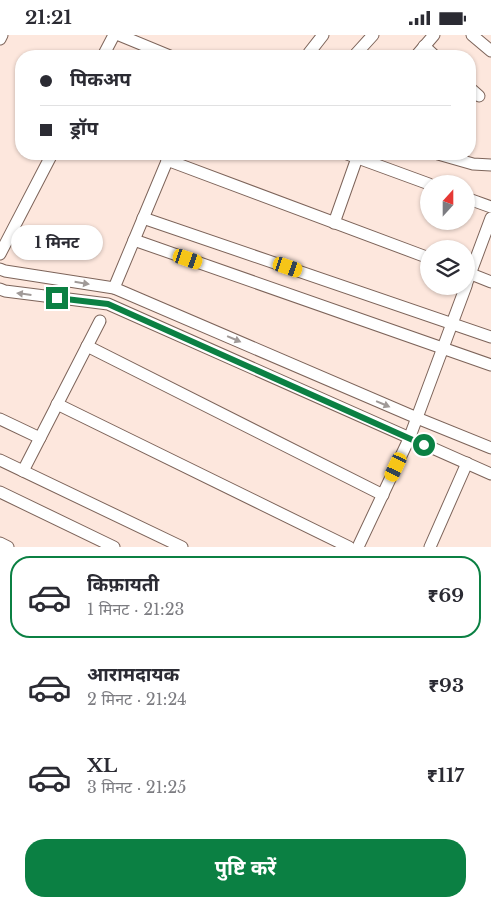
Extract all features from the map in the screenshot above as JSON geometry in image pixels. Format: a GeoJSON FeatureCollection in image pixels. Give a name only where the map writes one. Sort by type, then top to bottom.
{"type":"FeatureCollection","features":[{"type":"Feature","properties":{"kind":"street"},"geometry":{"type":"LineString","coordinates":[[0,39],[2,35]]}},
{"type":"Feature","properties":{"kind":"street"},"geometry":{"type":"LineString","coordinates":[[106,50],[114,35]]}},
{"type":"Feature","properties":{"kind":"street"},"geometry":{"type":"LineString","coordinates":[[119,35],[155,50]]}},
{"type":"Feature","properties":{"kind":"street"},"geometry":{"type":"LineString","coordinates":[[311,50],[322,35]]}},
{"type":"Feature","properties":{"kind":"street"},"geometry":{"type":"LineString","coordinates":[[359,50],[372,35]]}},
{"type":"Feature","properties":{"kind":"street"},"geometry":{"type":"LineString","coordinates":[[421,50],[434,35]]}},
{"type":"Feature","properties":{"kind":"street"},"geometry":{"type":"LineString","coordinates":[[472,35],[491,51]]}},
{"type":"Feature","properties":{"kind":"street"},"geometry":{"type":"LineString","coordinates":[[424,47],[428,50]]}},
{"type":"Feature","properties":{"kind":"street"},"geometry":{"type":"LineString","coordinates":[[0,254],[49,160]]}},
{"type":"Feature","properties":{"kind":"street"},"geometry":{"type":"LineString","coordinates":[[114,288],[168,160]]}},
{"type":"Feature","properties":{"kind":"street"},"geometry":{"type":"LineString","coordinates":[[176,160],[334,223],[420,255]]}},
{"type":"Feature","properties":{"kind":"street"},"geometry":{"type":"LineString","coordinates":[[334,223],[351,160]]}},
{"type":"Feature","properties":{"kind":"street"},"geometry":{"type":"LineString","coordinates":[[363,160],[420,181]]}},
{"type":"Feature","properties":{"kind":"street"},"geometry":{"type":"LineString","coordinates":[[459,160],[473,164],[491,165]]}},
{"type":"Feature","properties":{"kind":"street"},"geometry":{"type":"LineString","coordinates":[[475,201],[491,207]]}},
{"type":"Feature","properties":{"kind":"street"},"geometry":{"type":"LineString","coordinates":[[143,218],[491,337]]}},
{"type":"Feature","properties":{"kind":"street"},"geometry":{"type":"LineString","coordinates":[[475,259],[491,218]]}},
{"type":"Feature","properties":{"kind":"street"},"geometry":{"type":"LineString","coordinates":[[134,240],[491,365]]}},
{"type":"Feature","properties":{"kind":"street"},"geometry":{"type":"LineString","coordinates":[[0,269],[114,288],[491,448]]}},
{"type":"Feature","properties":{"kind":"street"},"geometry":{"type":"LineString","coordinates":[[475,280],[491,282]]}},
{"type":"Feature","properties":{"kind":"street"},"geometry":{"type":"LineString","coordinates":[[2,294],[108,304],[491,474]]}},
{"type":"Feature","properties":{"kind":"street"},"geometry":{"type":"LineString","coordinates":[[358,547],[409,439],[462,295]]}},
{"type":"Feature","properties":{"kind":"street"},"geometry":{"type":"LineString","coordinates":[[23,471],[100,321]]}},
{"type":"Feature","properties":{"kind":"street"},"geometry":{"type":"LineString","coordinates":[[86,347],[383,495]]}},
{"type":"Feature","properties":{"kind":"street"},"geometry":{"type":"LineString","coordinates":[[57,404],[349,547]]}},
{"type":"Feature","properties":{"kind":"street"},"geometry":{"type":"LineString","coordinates":[[0,419],[40,438]]}},
{"type":"Feature","properties":{"kind":"street"},"geometry":{"type":"LineString","coordinates":[[0,460],[182,547]]}},
{"type":"Feature","properties":{"kind":"street"},"geometry":{"type":"LineString","coordinates":[[430,547],[467,463]]}},
{"type":"Feature","properties":{"kind":"street"},"geometry":{"type":"LineString","coordinates":[[0,492],[114,547]]}},
{"type":"Feature","properties":{"kind":"street"},"geometry":{"type":"LineString","coordinates":[[0,543],[8,547]]}},
{"type":"Feature","properties":{"kind":"route"},"geometry":{"type":"LineString","coordinates":[[57,298],[108,304],[424,445]]}}]}
